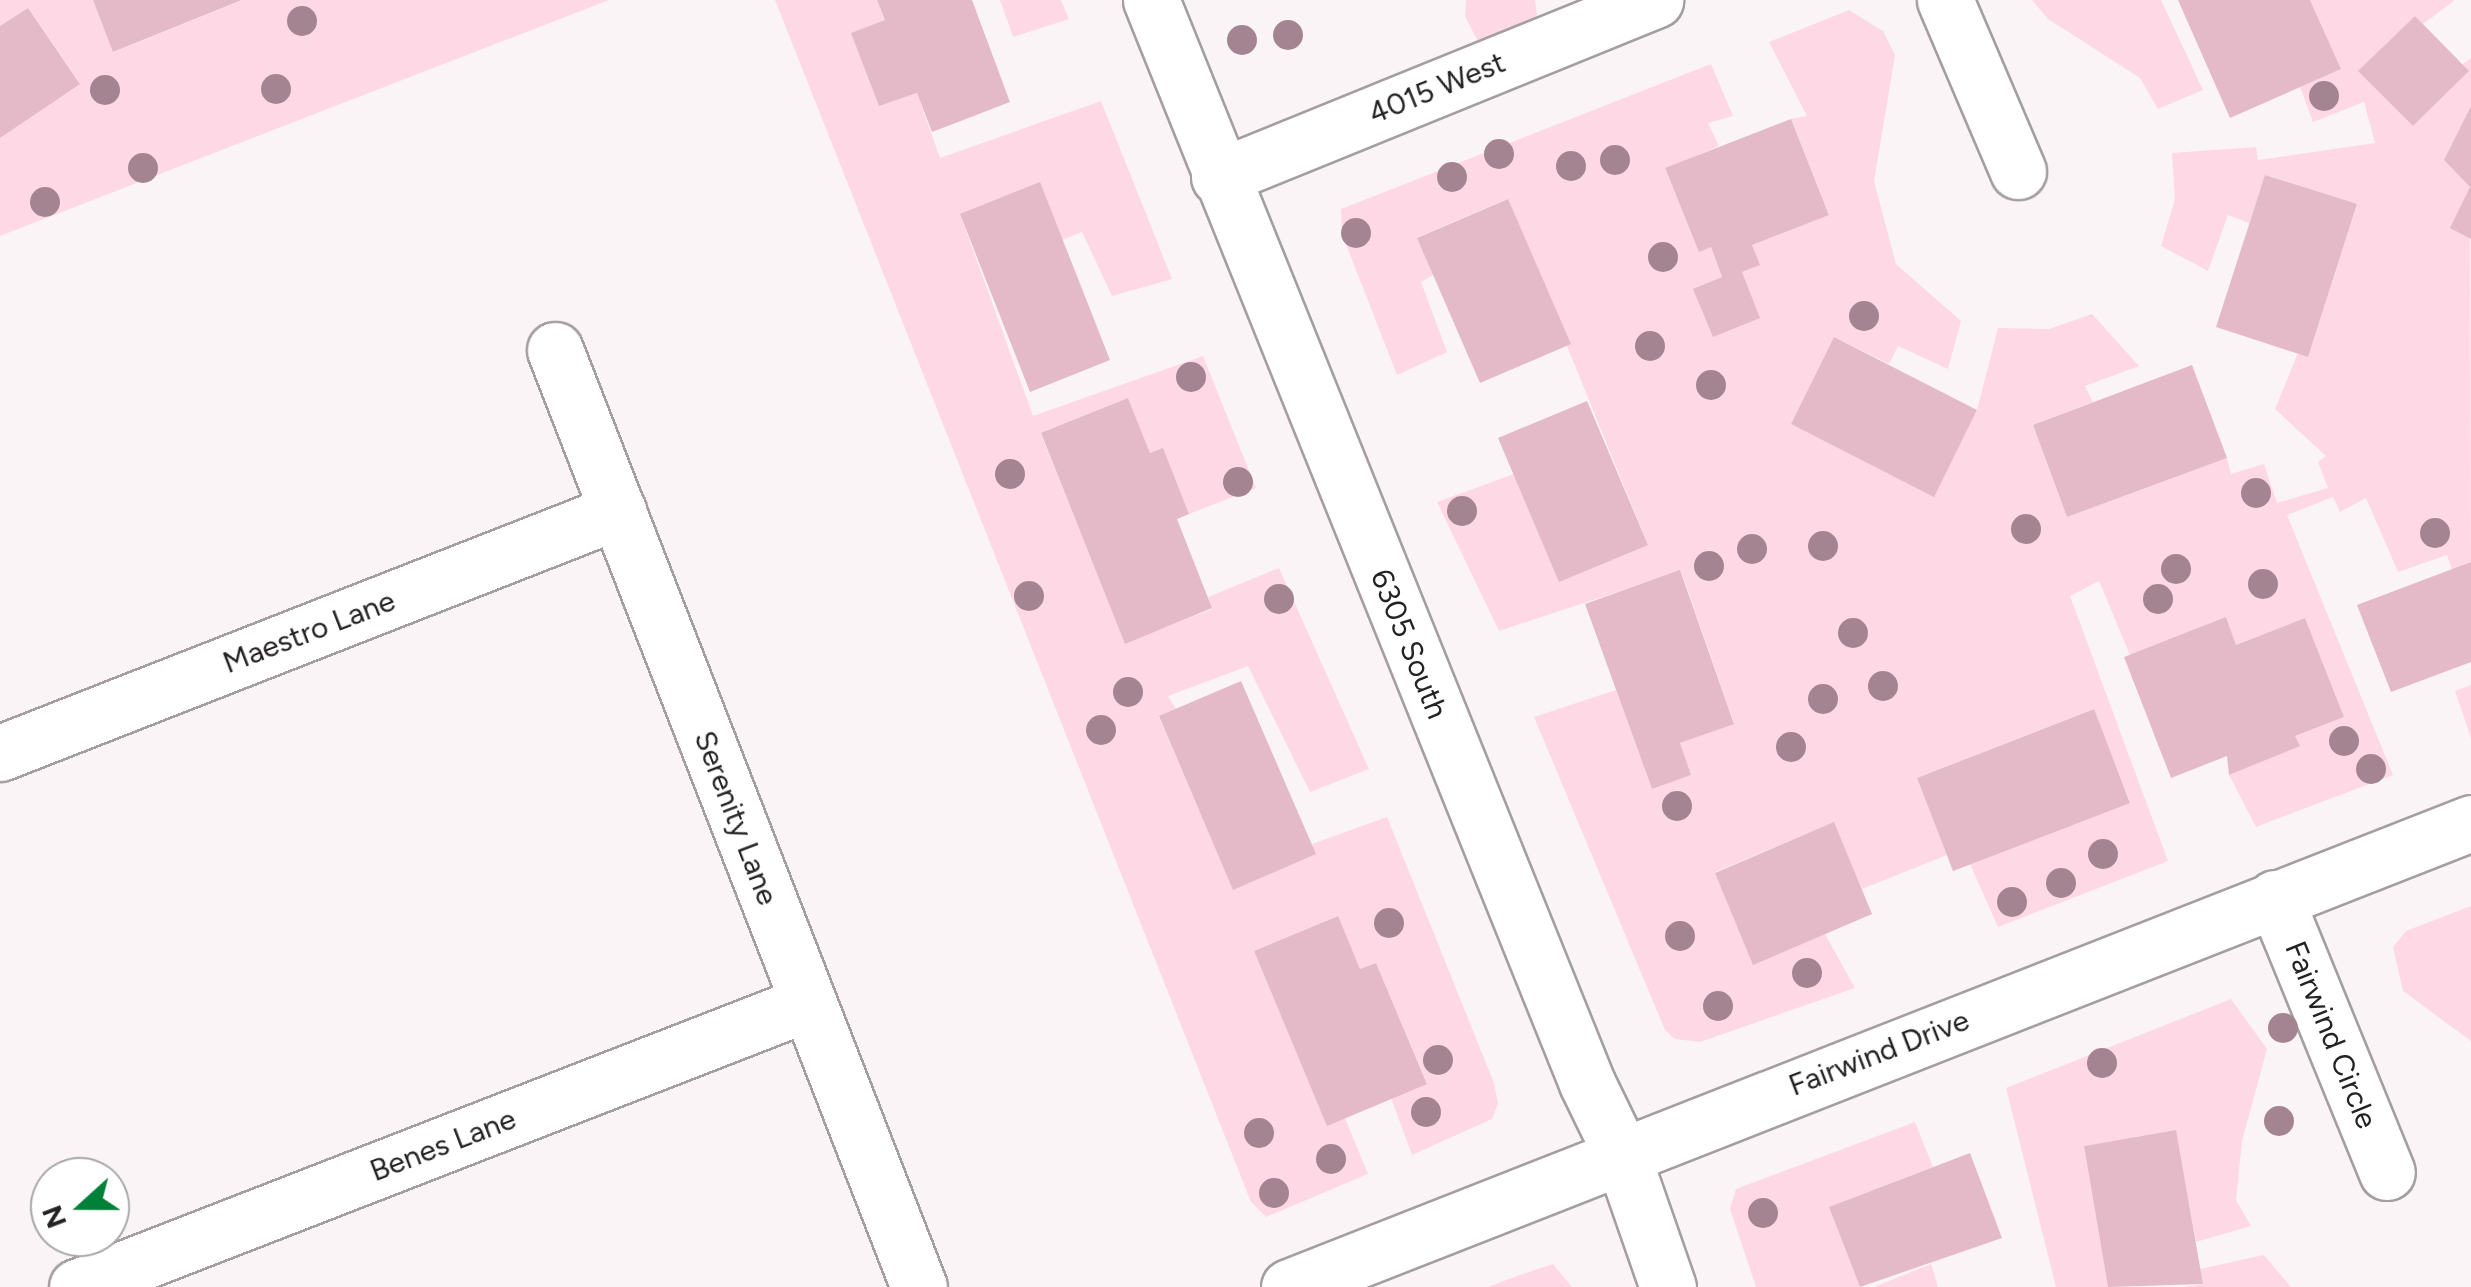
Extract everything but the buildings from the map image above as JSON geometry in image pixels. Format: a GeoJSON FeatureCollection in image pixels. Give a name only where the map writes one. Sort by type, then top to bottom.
{"type":"FeatureCollection","features":[{"type":"Feature","properties":{"kind":"street","name":"6305 South"},"geometry":{"type":"LineString","coordinates":[[1151,0],[1219,178],[1622,1156],[1668,1287]]}},
{"type":"Feature","properties":{"kind":"street","name":"4015 West"},"geometry":{"type":"LineString","coordinates":[[1219,178],[1655,0]]}},
{"type":"Feature","properties":{"kind":"street"},"geometry":{"type":"LineString","coordinates":[[1945,0],[2018,171]]}},
{"type":"Feature","properties":{"kind":"street","name":"Serenity Lane"},"geometry":{"type":"LineString","coordinates":[[554,350],[919,1287]]}},
{"type":"Feature","properties":{"kind":"street","name":"Maestro Lane"},"geometry":{"type":"LineString","coordinates":[[0,753],[618,512]]}},
{"type":"Feature","properties":{"kind":"street","name":"Fairwind Drive"},"geometry":{"type":"LineString","coordinates":[[1289,1287],[2471,822]]}},
{"type":"Feature","properties":{"kind":"street","name":"Fairwind Circle"},"geometry":{"type":"LineString","coordinates":[[2274,898],[2387,1172]]}},
{"type":"Feature","properties":{"kind":"street","name":"Benes Lane"},"geometry":{"type":"LineString","coordinates":[[78,1287],[808,1004]]}},
{"type":"Feature","properties":{"kind":"shaded area"},"geometry":{"type":"Polygon","coordinates":[[[0,0],[93,0],[114,52],[243,0],[609,0],[0,236],[0,138],[80,83],[28,8],[0,26],[0,0]]]}},
{"type":"Feature","properties":{"kind":"shaded area"},"geometry":{"type":"Polygon","coordinates":[[[775,0],[877,0],[885,20],[879,106],[917,93],[940,158],[1101,101],[1172,279],[1112,296],[1082,232],[1062,240],[960,214],[1033,416],[1203,356],[1256,488],[1189,514],[1163,449],[1150,453],[1128,398],[1041,434],[1125,643],[1212,609],[1208,597],[1279,568],[1369,769],[1310,792],[1248,666],[1168,696],[1176,709],[1159,717],[1233,889],[1315,854],[1312,844],[1387,817],[1494,1083],[1498,1103],[1492,1119],[1412,1155],[1391,1098],[1427,1083],[1376,963],[1360,969],[1337,916],[1254,951],[1327,1125],[1345,1118],[1368,1174],[1266,1217],[1251,1202],[775,0]]]}},
{"type":"Feature","properties":{"kind":"shaded area"},"geometry":{"type":"Polygon","coordinates":[[[1000,0],[1061,0],[1069,19],[1013,37],[1000,0]]]}},
{"type":"Feature","properties":{"kind":"shaded area"},"geometry":{"type":"Polygon","coordinates":[[[1466,0],[1535,0],[1537,15],[1525,31],[1501,42],[1478,42],[1465,16],[1466,0]]]}},
{"type":"Feature","properties":{"kind":"shaded area"},"geometry":{"type":"Polygon","coordinates":[[[2032,0],[2161,0],[2203,90],[2158,109],[2140,78],[2048,19],[2032,0]]]}},
{"type":"Feature","properties":{"kind":"shaded area"},"geometry":{"type":"Polygon","coordinates":[[[2310,0],[2455,0],[2423,24],[2415,16],[2359,71],[2413,126],[2468,72],[2463,64],[2471,58],[2471,106],[2444,160],[2470,187],[2471,562],[2452,570],[2447,555],[2398,572],[2366,498],[2340,512],[2333,497],[2287,515],[2393,775],[2256,827],[2229,775],[2299,746],[2295,736],[2344,717],[2305,618],[2236,645],[2226,618],[2130,655],[2099,581],[2070,596],[2168,861],[1998,927],[1970,864],[2130,802],[2093,709],[1917,778],[1947,855],[1862,889],[1833,823],[1715,872],[1753,964],[1825,934],[1855,988],[1700,1042],[1675,1039],[1665,1030],[1534,717],[1616,690],[1652,789],[1690,775],[1680,743],[1734,723],[1681,571],[1499,631],[1437,502],[1514,474],[1648,545],[1507,199],[1418,237],[1433,275],[1421,282],[1447,352],[1397,375],[1342,234],[1341,209],[1711,64],[1733,116],[1708,123],[1719,146],[1665,169],[1699,251],[1711,247],[1722,277],[1694,289],[1759,317],[1742,272],[1759,265],[1752,245],[1829,214],[1791,119],[1807,116],[1769,42],[1849,10],[1883,31],[1895,55],[1874,181],[1896,264],[1961,321],[1948,369],[1898,346],[1889,364],[1834,337],[1791,424],[1934,496],[1977,410],[1998,328],[2049,329],[2092,314],[2139,366],[2085,386],[2093,402],[2033,425],[2067,517],[2227,458],[2231,474],[2264,464],[2277,503],[2328,488],[2318,462],[2326,456],[2275,409],[2298,353],[2308,356],[2357,205],[2266,175],[2249,223],[2228,215],[2208,271],[2161,246],[2175,199],[2172,153],[2256,147],[2258,160],[2375,143],[2364,102],[2313,122],[2300,87],[2341,69],[2310,0]]]}},
{"type":"Feature","properties":{"kind":"shaded area"},"geometry":{"type":"Polygon","coordinates":[[[2471,685],[2471,738],[2455,691],[2471,685]]]}},
{"type":"Feature","properties":{"kind":"shaded area"},"geometry":{"type":"Polygon","coordinates":[[[2471,906],[2471,1041],[2403,991],[2393,947],[2406,931],[2471,906]]]}},
{"type":"Feature","properties":{"kind":"shaded area"},"geometry":{"type":"Polygon","coordinates":[[[2231,999],[2267,1049],[2242,1141],[2236,1200],[2251,1226],[2196,1242],[2175,1130],[2084,1146],[2108,1287],[2056,1287],[2006,1088],[2231,999]]]}},
{"type":"Feature","properties":{"kind":"shaded area"},"geometry":{"type":"Polygon","coordinates":[[[1915,1122],[1933,1167],[1829,1207],[1860,1287],[1756,1287],[1730,1209],[1736,1189],[1915,1122]]]}},
{"type":"Feature","properties":{"kind":"shaded area"},"geometry":{"type":"Polygon","coordinates":[[[2264,1255],[2291,1287],[2185,1287],[2203,1284],[2200,1269],[2264,1255]]]}},
{"type":"Feature","properties":{"kind":"shaded area"},"geometry":{"type":"Polygon","coordinates":[[[1553,1264],[1572,1287],[1488,1287],[1517,1276],[1553,1264]]]}},
{"type":"Feature","properties":{"kind":"shaded area"},"geometry":{"type":"Polygon","coordinates":[[[1931,1264],[1938,1287],[1874,1287],[1931,1264]]]}}]}
